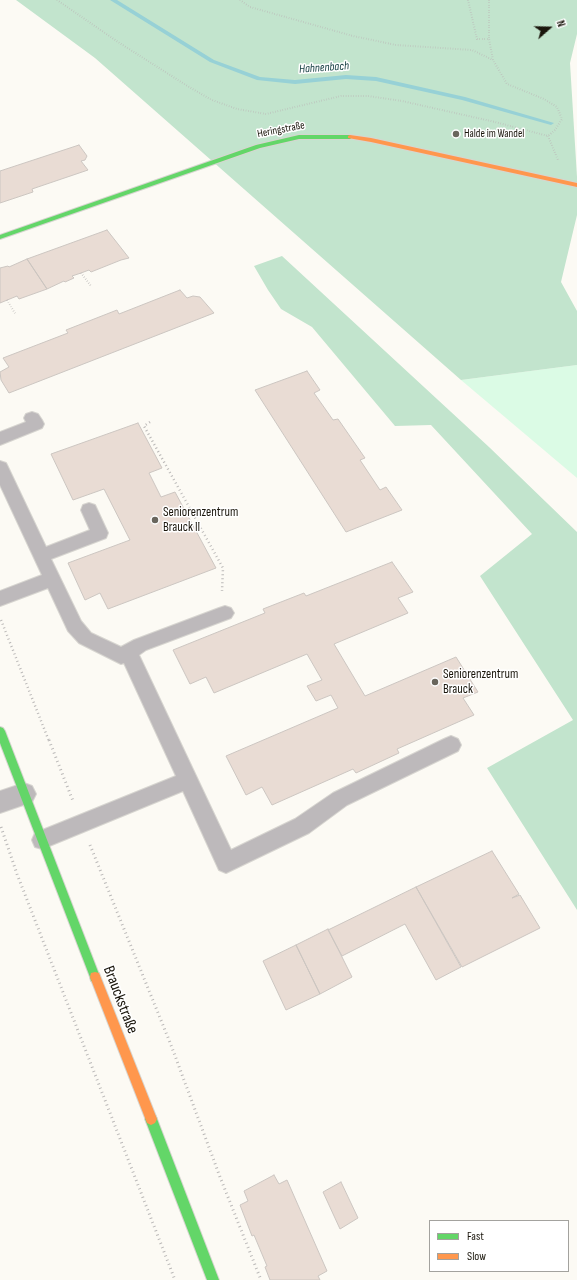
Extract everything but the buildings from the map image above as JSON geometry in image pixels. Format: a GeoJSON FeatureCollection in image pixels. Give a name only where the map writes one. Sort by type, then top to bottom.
{"type":"FeatureCollection","features":[{"type":"Feature","properties":{"kind":"street","name":"Heringstraße"},"geometry":{"type":"LineString","coordinates":[[0,237],[258,146],[299,137],[346,137],[371,140],[577,185]]}},
{"type":"Feature","properties":{"kind":"street","name":"Brauckstraße"},"geometry":{"type":"LineString","coordinates":[[0,731],[213,1280]]}},
{"type":"Feature","properties":{"kind":"street"},"geometry":{"type":"LineString","coordinates":[[0,802],[24,794]]}},
{"type":"Feature","properties":{"kind":"lane"},"geometry":{"type":"LineString","coordinates":[[0,439],[36,424],[32,418]]}},
{"type":"Feature","properties":{"kind":"lane"},"geometry":{"type":"LineString","coordinates":[[0,467],[74,626],[85,638],[120,656],[140,645],[225,613]]}},
{"type":"Feature","properties":{"kind":"lane"},"geometry":{"type":"LineString","coordinates":[[41,556],[100,534],[89,510]]}},
{"type":"Feature","properties":{"kind":"lane"},"geometry":{"type":"LineString","coordinates":[[0,599],[51,579]]}},
{"type":"Feature","properties":{"kind":"lane"},"geometry":{"type":"LineString","coordinates":[[128,652],[186,780],[226,863],[302,826],[340,799],[452,744]]}},
{"type":"Feature","properties":{"kind":"lane"},"geometry":{"type":"LineString","coordinates":[[42,840],[186,780]]}},
{"type":"Feature","properties":{"kind":"path"},"geometry":{"type":"LineString","coordinates":[[57,0],[118,42],[189,87],[212,100],[231,106],[266,114],[341,96],[368,96],[410,103],[495,122],[548,136]]}},
{"type":"Feature","properties":{"kind":"path"},"geometry":{"type":"LineString","coordinates":[[240,0],[250,7],[353,36],[396,45],[472,50],[493,60]]}},
{"type":"Feature","properties":{"kind":"path"},"geometry":{"type":"LineString","coordinates":[[468,0],[477,39],[489,39]]}},
{"type":"Feature","properties":{"kind":"path"},"geometry":{"type":"LineString","coordinates":[[489,0],[489,39],[493,60],[507,84],[557,107],[562,119],[555,130],[548,136]]}},
{"type":"Feature","properties":{"kind":"path"},"geometry":{"type":"LineString","coordinates":[[548,136],[558,160]]}},
{"type":"Feature","properties":{"kind":"path"},"geometry":{"type":"LineString","coordinates":[[81,272],[91,286]]}},
{"type":"Feature","properties":{"kind":"path"},"geometry":{"type":"LineString","coordinates":[[7,300],[16,315]]}},
{"type":"Feature","properties":{"kind":"path"},"geometry":{"type":"LineString","coordinates":[[150,422],[144,426],[222,568],[222,609],[225,613]]}},
{"type":"Feature","properties":{"kind":"path"},"geometry":{"type":"LineString","coordinates":[[0,618],[171,1045],[220,1177],[261,1280]]}},
{"type":"Feature","properties":{"kind":"path"},"geometry":{"type":"LineString","coordinates":[[0,825],[17,874],[175,1280]]}},
{"type":"Feature","properties":{"kind":"green space"},"geometry":{"type":"Polygon","coordinates":[[[16,0],[577,0],[577,34],[570,63],[577,177],[577,215],[561,282],[577,311],[577,365],[461,380],[95,58],[16,0]]]}},
{"type":"Feature","properties":{"kind":"green space"},"geometry":{"type":"Polygon","coordinates":[[[282,256],[489,447],[577,532],[577,910],[487,768],[573,720],[480,576],[532,534],[431,425],[395,426],[312,327],[281,309],[254,266],[282,256]]]}},
{"type":"Feature","properties":{"kind":"green space"},"geometry":{"type":"Polygon","coordinates":[[[577,365],[577,478],[461,380],[577,365]]]}},
{"type":"Feature","properties":{"kind":"waterway","name":"Hahnenbach"},"geometry":{"type":"LineString","coordinates":[[113,0],[212,61],[259,79],[295,82],[346,77],[376,79],[463,98],[551,123]]}},
{"type":"Feature","properties":{"kind":"traffic: fast"},"geometry":{"type":"LineString","coordinates":[[0,237],[258,146],[299,137],[350,137]]}},
{"type":"Feature","properties":{"kind":"traffic: fast"},"geometry":{"type":"LineString","coordinates":[[0,731],[95,977]]}},
{"type":"Feature","properties":{"kind":"traffic: fast"},"geometry":{"type":"LineString","coordinates":[[151,1119],[213,1280]]}},
{"type":"Feature","properties":{"kind":"traffic: slow"},"geometry":{"type":"LineString","coordinates":[[350,137],[371,140],[577,185]]}},
{"type":"Feature","properties":{"kind":"traffic: slow"},"geometry":{"type":"LineString","coordinates":[[95,977],[151,1119]]}},
{"type":"Feature","properties":{"kind":"place","name":"Halde im Wandel"},"geometry":{"type":"Point","coordinates":[456,134]}},
{"type":"Feature","properties":{"kind":"place","name":"Seniorenzentrum Brauck II"},"geometry":{"type":"Point","coordinates":[155,520]}},
{"type":"Feature","properties":{"kind":"place","name":"Seniorenzentrum Brauck"},"geometry":{"type":"Point","coordinates":[435,682]}}]}
